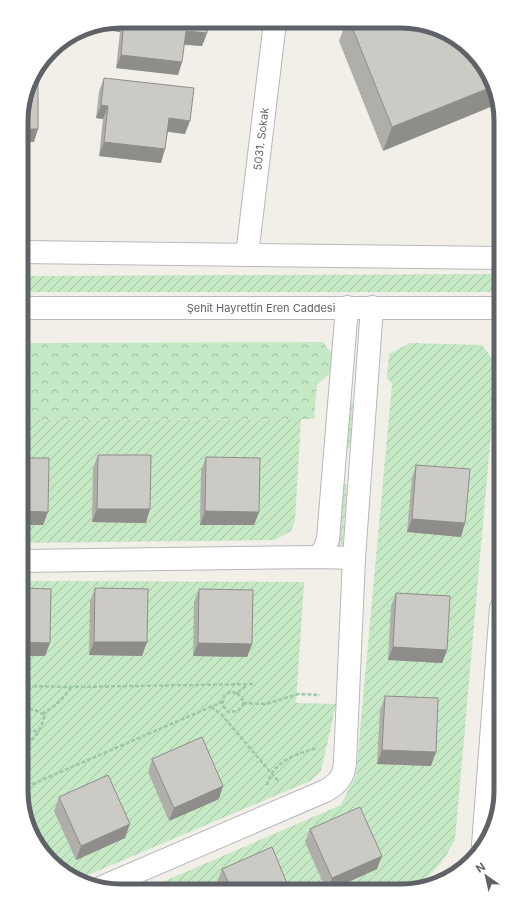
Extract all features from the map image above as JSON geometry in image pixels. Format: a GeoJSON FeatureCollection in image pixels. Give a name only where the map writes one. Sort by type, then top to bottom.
{"type":"FeatureCollection","features":[{"type":"Feature","properties":{"kind":"street","name":"5031. Sokak"},"geometry":{"type":"LineString","coordinates":[[247,255],[274,28]]}},
{"type":"Feature","properties":{"kind":"street"},"geometry":{"type":"LineString","coordinates":[[28,252],[494,258]]}},
{"type":"Feature","properties":{"kind":"street"},"geometry":{"type":"LineString","coordinates":[[318,557],[324,550],[328,538],[347,307]]}},
{"type":"Feature","properties":{"kind":"street"},"geometry":{"type":"LineString","coordinates":[[111,883],[325,791],[340,780],[344,771],[346,742],[354,558],[372,307]]}},
{"type":"Feature","properties":{"kind":"street","name":"Şehit Hayrettin Eren Caddesi"},"geometry":{"type":"LineString","coordinates":[[28,308],[494,308]]}},
{"type":"Feature","properties":{"kind":"street"},"geometry":{"type":"LineString","coordinates":[[28,561],[318,557],[354,558]]}},
{"type":"Feature","properties":{"kind":"street"},"geometry":{"type":"LineString","coordinates":[[484,832],[494,700]]}},
{"type":"Feature","properties":{"kind":"path"},"geometry":{"type":"LineString","coordinates":[[28,686],[71,687],[255,684]]}},
{"type":"Feature","properties":{"kind":"path"},"geometry":{"type":"LineString","coordinates":[[28,787],[222,702],[226,693],[237,693],[248,685]]}},
{"type":"Feature","properties":{"kind":"path"},"geometry":{"type":"LineString","coordinates":[[42,714],[52,709],[62,700],[71,687]]}},
{"type":"Feature","properties":{"kind":"path"},"geometry":{"type":"LineString","coordinates":[[222,702],[226,710],[232,713],[238,711],[243,703],[242,698],[237,693]]}},
{"type":"Feature","properties":{"kind":"path"},"geometry":{"type":"LineString","coordinates":[[243,703],[266,704],[298,694],[348,697]]}},
{"type":"Feature","properties":{"kind":"path"},"geometry":{"type":"LineString","coordinates":[[211,706],[221,714],[297,803]]}},
{"type":"Feature","properties":{"kind":"path"},"geometry":{"type":"LineString","coordinates":[[28,710],[35,710],[46,715],[40,731],[28,744]]}},
{"type":"Feature","properties":{"kind":"path"},"geometry":{"type":"LineString","coordinates":[[28,730],[40,731]]}},
{"type":"Feature","properties":{"kind":"path"},"geometry":{"type":"LineString","coordinates":[[273,814],[266,799],[266,792],[271,773],[282,762],[298,753],[346,742]]}},
{"type":"Feature","properties":{"kind":"green space"},"geometry":{"type":"Polygon","coordinates":[[[494,274],[494,292],[28,292],[28,276],[494,274]]]}},
{"type":"Feature","properties":{"kind":"green space"},"geometry":{"type":"Polygon","coordinates":[[[323,342],[332,354],[329,374],[317,385],[314,419],[28,420],[28,343],[323,342]]]}},
{"type":"Feature","properties":{"kind":"green space"},"geometry":{"type":"Polygon","coordinates":[[[410,343],[482,345],[494,361],[494,399],[455,840],[432,873],[419,882],[407,884],[158,884],[341,805],[356,775],[392,384],[387,378],[389,354],[410,343]]]}},
{"type":"Feature","properties":{"kind":"green space"},"geometry":{"type":"Polygon","coordinates":[[[351,401],[353,403],[350,447],[346,449],[351,401]]]}},
{"type":"Feature","properties":{"kind":"green space"},"geometry":{"type":"Polygon","coordinates":[[[301,419],[295,520],[291,531],[275,540],[28,543],[28,420],[301,419]]]}},
{"type":"Feature","properties":{"kind":"green space"},"geometry":{"type":"Polygon","coordinates":[[[345,484],[347,486],[342,551],[338,552],[342,486],[345,484]]]}},
{"type":"Feature","properties":{"kind":"green space"},"geometry":{"type":"Polygon","coordinates":[[[28,581],[304,582],[296,703],[336,704],[321,771],[310,781],[85,876],[69,868],[51,852],[44,843],[33,821],[28,797],[28,581]]]}},
{"type":"Feature","properties":{"kind":"building"},"geometry":{"type":"Polygon","coordinates":[[[123,28],[207,28],[207,33],[186,31],[182,62],[121,55],[123,28]]]}},
{"type":"Feature","properties":{"kind":"building"},"geometry":{"type":"Polygon","coordinates":[[[352,28],[407,28],[431,33],[453,44],[462,51],[478,69],[488,88],[392,127],[352,28]]]}},
{"type":"Feature","properties":{"kind":"building"},"geometry":{"type":"Polygon","coordinates":[[[104,78],[194,88],[190,121],[169,118],[165,149],[104,142],[108,106],[101,105],[104,78]]]}},
{"type":"Feature","properties":{"kind":"building"},"geometry":{"type":"Polygon","coordinates":[[[38,79],[38,129],[28,129],[28,121],[30,103],[38,79]]]}},
{"type":"Feature","properties":{"kind":"building"},"geometry":{"type":"Polygon","coordinates":[[[98,455],[151,455],[150,509],[97,509],[98,455]]]}},
{"type":"Feature","properties":{"kind":"building"},"geometry":{"type":"Polygon","coordinates":[[[206,457],[260,458],[259,512],[205,511],[206,457]]]}},
{"type":"Feature","properties":{"kind":"building"},"geometry":{"type":"Polygon","coordinates":[[[28,458],[49,458],[48,512],[28,511],[28,458]]]}},
{"type":"Feature","properties":{"kind":"building"},"geometry":{"type":"Polygon","coordinates":[[[416,465],[470,469],[465,523],[412,519],[416,465]]]}},
{"type":"Feature","properties":{"kind":"building"},"geometry":{"type":"Polygon","coordinates":[[[28,588],[51,589],[50,643],[28,642],[28,588]]]}},
{"type":"Feature","properties":{"kind":"building"},"geometry":{"type":"Polygon","coordinates":[[[95,588],[148,589],[147,642],[94,642],[95,588]]]}},
{"type":"Feature","properties":{"kind":"building"},"geometry":{"type":"Polygon","coordinates":[[[199,589],[253,590],[252,644],[198,643],[199,589]]]}},
{"type":"Feature","properties":{"kind":"building"},"geometry":{"type":"Polygon","coordinates":[[[396,593],[450,596],[447,650],[393,647],[396,593]]]}},
{"type":"Feature","properties":{"kind":"building"},"geometry":{"type":"Polygon","coordinates":[[[385,696],[438,698],[436,752],[382,750],[385,696]]]}},
{"type":"Feature","properties":{"kind":"building"},"geometry":{"type":"Polygon","coordinates":[[[202,737],[223,786],[174,808],[152,759],[202,737]]]}},
{"type":"Feature","properties":{"kind":"building"},"geometry":{"type":"Polygon","coordinates":[[[108,775],[130,824],[81,846],[59,797],[108,775]]]}},
{"type":"Feature","properties":{"kind":"building"},"geometry":{"type":"Polygon","coordinates":[[[360,807],[382,856],[332,878],[310,829],[360,807]]]}},
{"type":"Feature","properties":{"kind":"building"},"geometry":{"type":"Polygon","coordinates":[[[272,847],[287,884],[229,884],[222,869],[272,847]]]}}]}
